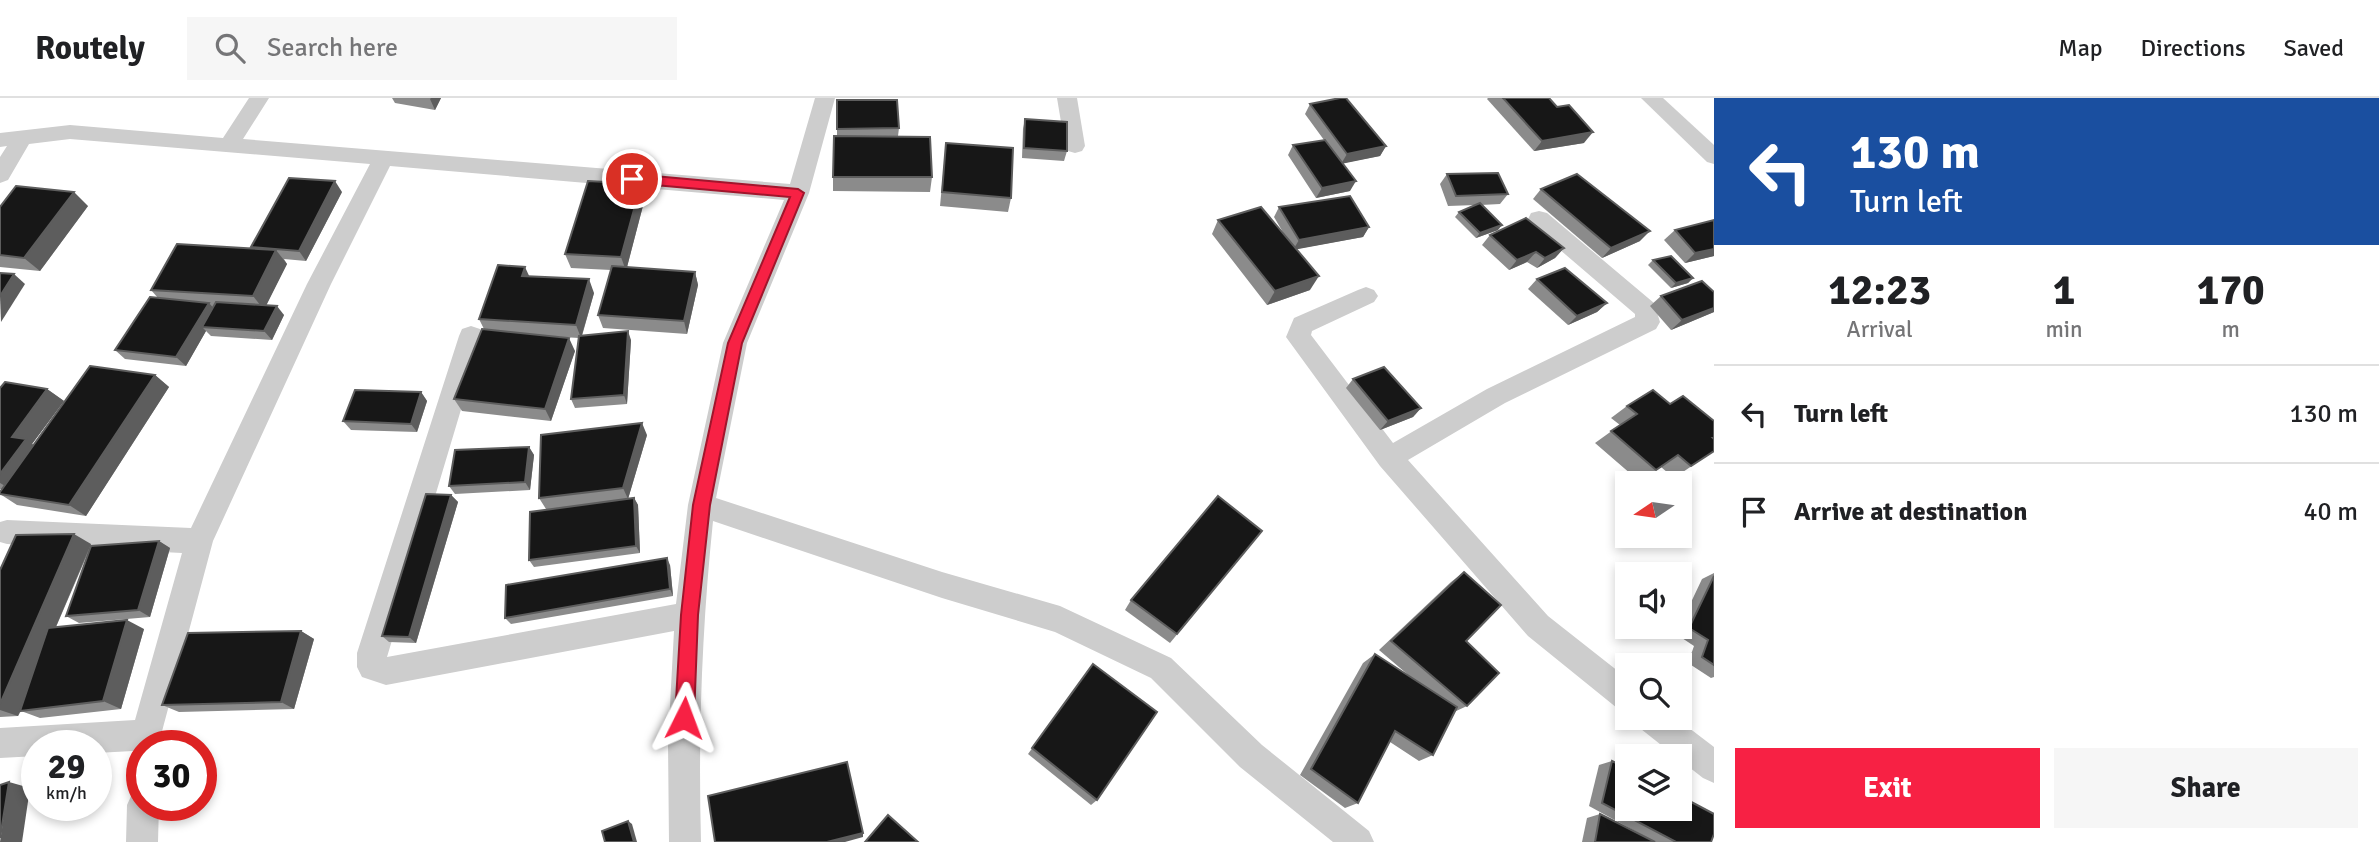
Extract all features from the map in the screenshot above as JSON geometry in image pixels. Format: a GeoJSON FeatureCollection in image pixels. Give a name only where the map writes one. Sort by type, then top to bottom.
{"type":"FeatureCollection","features":[{"type":"Feature","properties":{"kind":"street"},"geometry":{"type":"LineString","coordinates":[[229,145],[259,98]]}},
{"type":"Feature","properties":{"kind":"street"},"geometry":{"type":"LineString","coordinates":[[685,842],[683,743],[690,615],[701,505],[735,343],[798,193],[825,98]]}},
{"type":"Feature","properties":{"kind":"street"},"geometry":{"type":"LineString","coordinates":[[1067,98],[1075,146]]}},
{"type":"Feature","properties":{"kind":"street"},"geometry":{"type":"LineString","coordinates":[[1650,98],[1714,157]]}},
{"type":"Feature","properties":{"kind":"street"},"geometry":{"type":"LineString","coordinates":[[0,140],[70,132],[798,193]]}},
{"type":"Feature","properties":{"kind":"street"},"geometry":{"type":"LineString","coordinates":[[0,176],[23,137]]}},
{"type":"Feature","properties":{"kind":"street"},"geometry":{"type":"LineString","coordinates":[[149,730],[199,541],[319,284],[384,157]]}},
{"type":"Feature","properties":{"kind":"street"},"geometry":{"type":"LineString","coordinates":[[1389,458],[1496,396],[1648,322],[1646,310],[1539,219]]}},
{"type":"Feature","properties":{"kind":"street"},"geometry":{"type":"LineString","coordinates":[[1366,296],[1302,325],[1298,337],[1389,458],[1538,626],[1615,688]]}},
{"type":"Feature","properties":{"kind":"street"},"geometry":{"type":"LineString","coordinates":[[471,336],[372,653],[372,667],[386,671],[690,615]]}},
{"type":"Feature","properties":{"kind":"street"},"geometry":{"type":"LineString","coordinates":[[701,505],[942,585],[1059,620],[1161,668],[1251,756],[1358,842]]}},
{"type":"Feature","properties":{"kind":"street"},"geometry":{"type":"LineString","coordinates":[[7,532],[199,541]]}},
{"type":"Feature","properties":{"kind":"street"},"geometry":{"type":"LineString","coordinates":[[1667,730],[1714,767]]}},
{"type":"Feature","properties":{"kind":"street"},"geometry":{"type":"LineString","coordinates":[[0,743],[126,740]]}},
{"type":"Feature","properties":{"kind":"street"},"geometry":{"type":"LineString","coordinates":[[142,842],[143,821]]}},
{"type":"Feature","properties":{"kind":"building"},"geometry":{"type":"Polygon","coordinates":[[[1346,98],[1386,146],[1347,154],[1310,104],[1346,98]]]}},
{"type":"Feature","properties":{"kind":"building"},"geometry":{"type":"Polygon","coordinates":[[[1503,98],[1549,98],[1557,107],[1569,105],[1593,132],[1542,141],[1503,98]]]}},
{"type":"Feature","properties":{"kind":"building"},"geometry":{"type":"Polygon","coordinates":[[[837,100],[897,100],[899,128],[837,129],[837,100]]]}},
{"type":"Feature","properties":{"kind":"building"},"geometry":{"type":"Polygon","coordinates":[[[1025,119],[1067,122],[1067,151],[1024,148],[1025,119]]]}},
{"type":"Feature","properties":{"kind":"building"},"geometry":{"type":"Polygon","coordinates":[[[834,136],[930,137],[932,177],[833,177],[834,136]]]}},
{"type":"Feature","properties":{"kind":"building"},"geometry":{"type":"Polygon","coordinates":[[[1325,140],[1356,181],[1322,188],[1293,145],[1325,140]]]}},
{"type":"Feature","properties":{"kind":"building"},"geometry":{"type":"Polygon","coordinates":[[[946,143],[1013,148],[1011,198],[942,192],[946,143]]]}},
{"type":"Feature","properties":{"kind":"building"},"geometry":{"type":"Polygon","coordinates":[[[1498,173],[1508,194],[1456,196],[1447,174],[1498,173]]]}},
{"type":"Feature","properties":{"kind":"building"},"geometry":{"type":"Polygon","coordinates":[[[1577,174],[1650,231],[1611,248],[1541,189],[1577,174]]]}},
{"type":"Feature","properties":{"kind":"building"},"geometry":{"type":"Polygon","coordinates":[[[289,178],[335,181],[299,251],[251,247],[289,178]]]}},
{"type":"Feature","properties":{"kind":"building"},"geometry":{"type":"Polygon","coordinates":[[[588,181],[641,184],[621,257],[565,254],[588,181]]]}},
{"type":"Feature","properties":{"kind":"building"},"geometry":{"type":"Polygon","coordinates":[[[16,186],[74,192],[24,258],[0,255],[0,207],[16,186]]]}},
{"type":"Feature","properties":{"kind":"building"},"geometry":{"type":"Polygon","coordinates":[[[1350,196],[1369,227],[1299,240],[1279,207],[1350,196]]]}},
{"type":"Feature","properties":{"kind":"building"},"geometry":{"type":"Polygon","coordinates":[[[1480,203],[1502,225],[1480,233],[1459,212],[1480,203]]]}},
{"type":"Feature","properties":{"kind":"building"},"geometry":{"type":"Polygon","coordinates":[[[1261,207],[1319,276],[1275,291],[1218,220],[1261,207]]]}},
{"type":"Feature","properties":{"kind":"building"},"geometry":{"type":"Polygon","coordinates":[[[1526,218],[1564,248],[1545,258],[1536,252],[1517,260],[1490,235],[1526,218]]]}},
{"type":"Feature","properties":{"kind":"building"},"geometry":{"type":"Polygon","coordinates":[[[1714,220],[1714,249],[1695,253],[1675,230],[1714,220]]]}},
{"type":"Feature","properties":{"kind":"building"},"geometry":{"type":"Polygon","coordinates":[[[177,244],[276,250],[253,296],[151,290],[177,244]]]}},
{"type":"Feature","properties":{"kind":"building"},"geometry":{"type":"Polygon","coordinates":[[[1671,256],[1693,278],[1676,283],[1653,260],[1671,256]]]}},
{"type":"Feature","properties":{"kind":"building"},"geometry":{"type":"Polygon","coordinates":[[[498,265],[525,267],[522,276],[589,279],[576,325],[479,319],[498,265]]]}},
{"type":"Feature","properties":{"kind":"building"},"geometry":{"type":"Polygon","coordinates":[[[612,266],[695,272],[684,321],[598,315],[612,266]]]}},
{"type":"Feature","properties":{"kind":"building"},"geometry":{"type":"Polygon","coordinates":[[[1565,268],[1607,303],[1577,316],[1537,279],[1565,268]]]}},
{"type":"Feature","properties":{"kind":"building"},"geometry":{"type":"Polygon","coordinates":[[[0,273],[14,274],[0,296],[0,273]]]}},
{"type":"Feature","properties":{"kind":"building"},"geometry":{"type":"Polygon","coordinates":[[[1702,281],[1714,292],[1714,308],[1682,320],[1661,296],[1702,281]]]}},
{"type":"Feature","properties":{"kind":"building"},"geometry":{"type":"Polygon","coordinates":[[[150,297],[209,303],[176,357],[115,350],[150,297]]]}},
{"type":"Feature","properties":{"kind":"building"},"geometry":{"type":"Polygon","coordinates":[[[216,302],[277,306],[264,331],[202,327],[216,302]]]}},
{"type":"Feature","properties":{"kind":"building"},"geometry":{"type":"Polygon","coordinates":[[[482,329],[569,338],[545,409],[454,399],[482,329]]]}},
{"type":"Feature","properties":{"kind":"building"},"geometry":{"type":"Polygon","coordinates":[[[628,331],[624,395],[571,399],[579,336],[628,331]]]}},
{"type":"Feature","properties":{"kind":"building"},"geometry":{"type":"Polygon","coordinates":[[[90,366],[155,375],[69,505],[0,494],[0,492],[90,366]]]}},
{"type":"Feature","properties":{"kind":"building"},"geometry":{"type":"Polygon","coordinates":[[[1384,367],[1421,408],[1388,421],[1353,379],[1384,367]]]}},
{"type":"Feature","properties":{"kind":"building"},"geometry":{"type":"Polygon","coordinates":[[[5,382],[47,389],[12,437],[26,439],[0,474],[0,388],[5,382]]]}},
{"type":"Feature","properties":{"kind":"building"},"geometry":{"type":"Polygon","coordinates":[[[355,390],[421,392],[411,424],[343,421],[355,390]]]}},
{"type":"Feature","properties":{"kind":"building"},"geometry":{"type":"Polygon","coordinates":[[[1653,390],[1670,404],[1683,396],[1714,421],[1714,451],[1691,466],[1678,455],[1656,470],[1611,431],[1637,414],[1627,406],[1653,390]]]}},
{"type":"Feature","properties":{"kind":"building"},"geometry":{"type":"Polygon","coordinates":[[[642,423],[623,488],[539,498],[541,435],[642,423]]]}},
{"type":"Feature","properties":{"kind":"building"},"geometry":{"type":"Polygon","coordinates":[[[529,447],[525,482],[449,486],[455,450],[529,447]]]}},
{"type":"Feature","properties":{"kind":"building"},"geometry":{"type":"Polygon","coordinates":[[[426,494],[451,495],[409,637],[382,636],[426,494]]]}},
{"type":"Feature","properties":{"kind":"building"},"geometry":{"type":"Polygon","coordinates":[[[1218,496],[1262,531],[1177,634],[1131,600],[1218,496]]]}},
{"type":"Feature","properties":{"kind":"building"},"geometry":{"type":"Polygon","coordinates":[[[634,498],[636,546],[529,560],[530,512],[634,498]]]}},
{"type":"Feature","properties":{"kind":"building"},"geometry":{"type":"Polygon","coordinates":[[[74,534],[0,704],[0,570],[16,535],[74,534]]]}},
{"type":"Feature","properties":{"kind":"building"},"geometry":{"type":"Polygon","coordinates":[[[159,541],[138,610],[66,616],[91,546],[159,541]]]}},
{"type":"Feature","properties":{"kind":"building"},"geometry":{"type":"Polygon","coordinates":[[[667,558],[670,589],[505,618],[506,585],[667,558]]]}},
{"type":"Feature","properties":{"kind":"building"},"geometry":{"type":"Polygon","coordinates":[[[1464,572],[1501,605],[1466,641],[1499,673],[1467,706],[1391,641],[1464,572]]]}},
{"type":"Feature","properties":{"kind":"building"},"geometry":{"type":"Polygon","coordinates":[[[1714,576],[1714,665],[1702,657],[1708,640],[1692,630],[1692,622],[1714,576]]]}},
{"type":"Feature","properties":{"kind":"building"},"geometry":{"type":"Polygon","coordinates":[[[127,620],[103,701],[20,711],[48,628],[127,620]]]}},
{"type":"Feature","properties":{"kind":"building"},"geometry":{"type":"Polygon","coordinates":[[[301,631],[281,702],[162,705],[188,633],[301,631]]]}},
{"type":"Feature","properties":{"kind":"building"},"geometry":{"type":"Polygon","coordinates":[[[1375,654],[1457,707],[1433,755],[1395,731],[1358,803],[1311,769],[1375,654]]]}},
{"type":"Feature","properties":{"kind":"building"},"geometry":{"type":"Polygon","coordinates":[[[1093,664],[1157,712],[1097,800],[1032,748],[1093,664]]]}},
{"type":"Feature","properties":{"kind":"building"},"geometry":{"type":"Polygon","coordinates":[[[1612,761],[1615,762],[1615,810],[1602,803],[1612,761]]]}},
{"type":"Feature","properties":{"kind":"building"},"geometry":{"type":"Polygon","coordinates":[[[847,762],[863,833],[827,842],[715,842],[708,796],[847,762]]]}},
{"type":"Feature","properties":{"kind":"building"},"geometry":{"type":"Polygon","coordinates":[[[9,782],[0,838],[0,785],[9,782]]]}},
{"type":"Feature","properties":{"kind":"building"},"geometry":{"type":"Polygon","coordinates":[[[1692,802],[1714,814],[1714,834],[1711,842],[1676,842],[1636,821],[1692,821],[1692,802]]]}},
{"type":"Feature","properties":{"kind":"building"},"geometry":{"type":"Polygon","coordinates":[[[1600,814],[1655,842],[1595,842],[1600,814]]]}},
{"type":"Feature","properties":{"kind":"building"},"geometry":{"type":"Polygon","coordinates":[[[888,815],[918,842],[865,842],[888,815]]]}},
{"type":"Feature","properties":{"kind":"building"},"geometry":{"type":"Polygon","coordinates":[[[628,821],[634,842],[605,842],[602,831],[628,821]]]}},
{"type":"Feature","properties":{"kind":"route"},"geometry":{"type":"LineString","coordinates":[[632,179],[798,193],[735,343],[701,505],[690,615],[684,718]]}}]}
